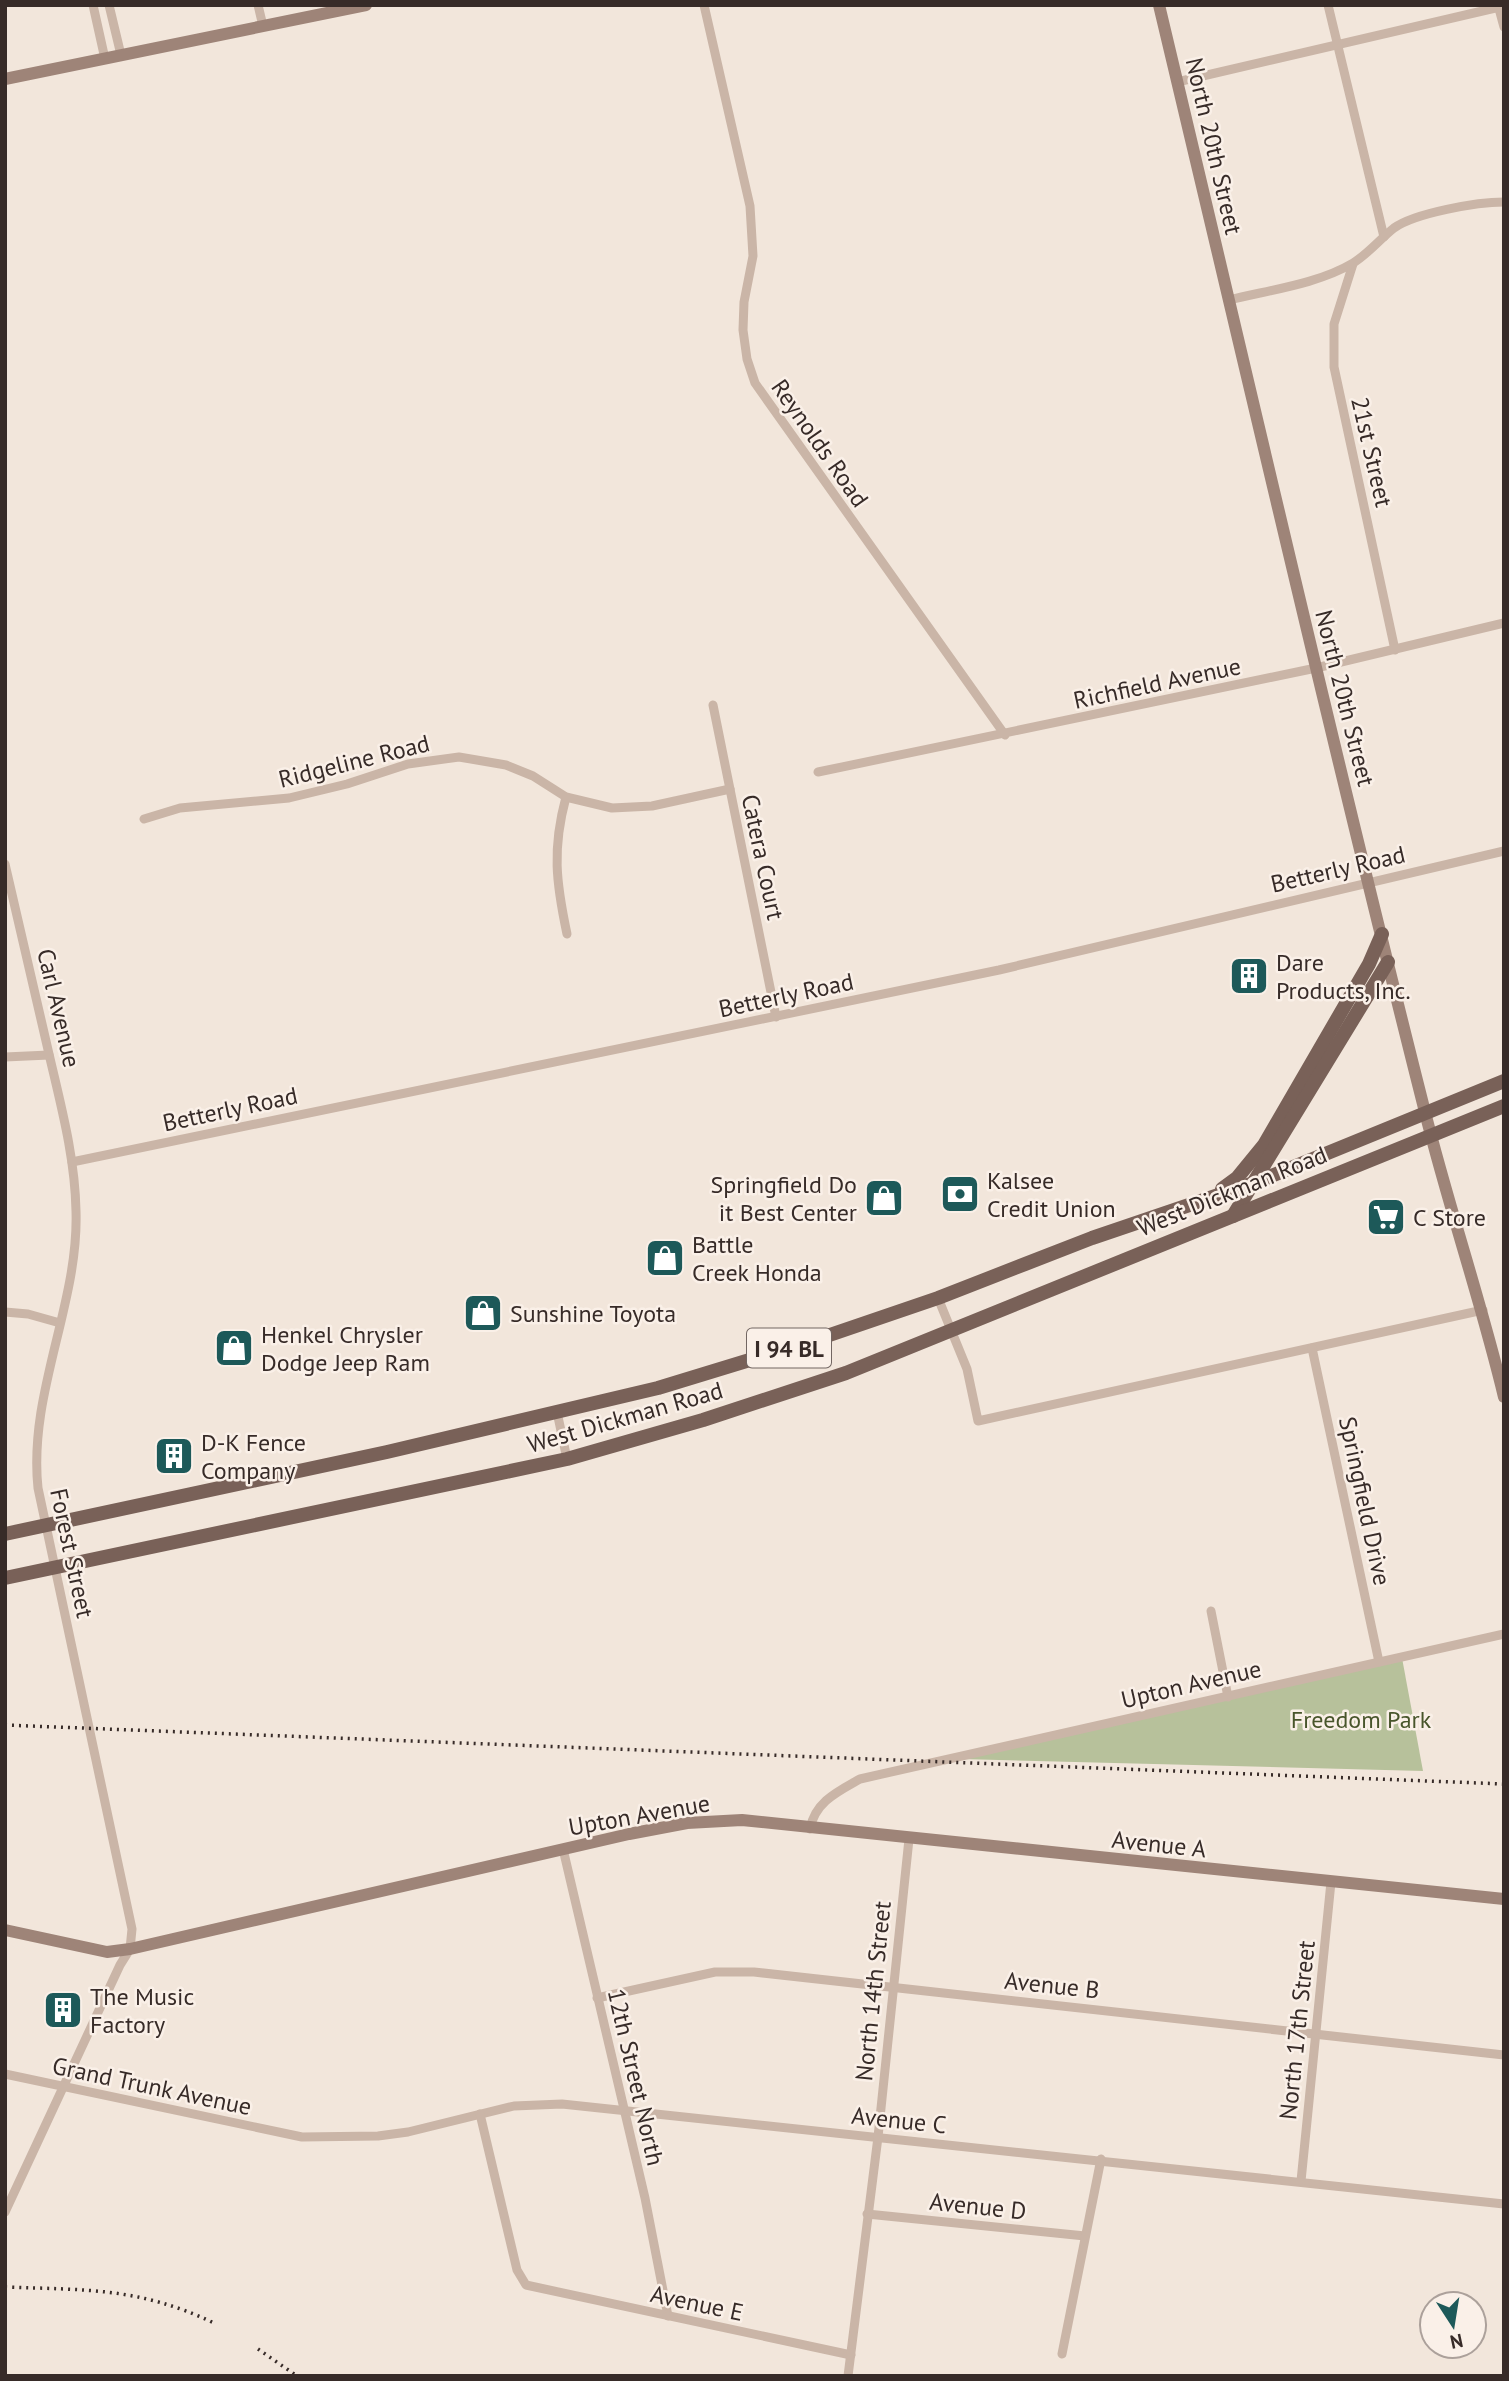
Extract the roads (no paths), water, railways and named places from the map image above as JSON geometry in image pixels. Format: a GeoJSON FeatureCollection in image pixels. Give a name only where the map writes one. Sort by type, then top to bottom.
{"type":"FeatureCollection","features":[{"type":"Feature","properties":{"kind":"main road"},"geometry":{"type":"LineString","coordinates":[[1214,1196],[1237,1178],[1264,1145],[1369,964],[1382,934]]}},
{"type":"Feature","properties":{"kind":"main road"},"geometry":{"type":"LineString","coordinates":[[1233,1216],[1388,962]]}},
{"type":"Feature","properties":{"kind":"main road","name":"West Dickman Road"},"geometry":{"type":"LineString","coordinates":[[5,1534],[669,1385],[815,1340],[938,1298],[1093,1238],[1254,1183],[1504,1081]]}},
{"type":"Feature","properties":{"kind":"main road","name":"West Dickman Road"},"geometry":{"type":"LineString","coordinates":[[5,1578],[567,1459],[742,1408],[846,1373],[1504,1106]]}},
{"type":"Feature","properties":{"kind":"street"},"geometry":{"type":"LineString","coordinates":[[93,5],[105,59]]}},
{"type":"Feature","properties":{"kind":"street"},"geometry":{"type":"LineString","coordinates":[[109,5],[121,55]]}},
{"type":"Feature","properties":{"kind":"street"},"geometry":{"type":"LineString","coordinates":[[258,5],[263,26]]}},
{"type":"Feature","properties":{"kind":"street"},"geometry":{"type":"LineString","coordinates":[[5,79],[366,5]]}},
{"type":"Feature","properties":{"kind":"street","name":"Reynolds Road"},"geometry":{"type":"LineString","coordinates":[[704,5],[750,206],[753,256],[744,302],[743,330],[747,359],[755,383],[1005,735]]}},
{"type":"Feature","properties":{"kind":"street","name":"North 20th Street"},"geometry":{"type":"LineString","coordinates":[[1159,5],[1316,668],[1444,1190],[1483,1310],[1504,1397]]}},
{"type":"Feature","properties":{"kind":"street"},"geometry":{"type":"LineString","coordinates":[[1328,5],[1384,237]]}},
{"type":"Feature","properties":{"kind":"street"},"geometry":{"type":"LineString","coordinates":[[1178,82],[1500,6],[1504,27]]}},
{"type":"Feature","properties":{"kind":"street"},"geometry":{"type":"LineString","coordinates":[[1229,300],[1308,280],[1353,264],[1397,226],[1413,220],[1450,210],[1504,202]]}},
{"type":"Feature","properties":{"kind":"street","name":"21st Street"},"geometry":{"type":"LineString","coordinates":[[1353,264],[1334,324],[1334,367],[1395,650]]}},
{"type":"Feature","properties":{"kind":"street","name":"Richfield Avenue"},"geometry":{"type":"LineString","coordinates":[[818,772],[1316,668],[1504,623]]}},
{"type":"Feature","properties":{"kind":"street","name":"Catera Court"},"geometry":{"type":"LineString","coordinates":[[713,705],[776,1017]]}},
{"type":"Feature","properties":{"kind":"street","name":"Ridgeline Road"},"geometry":{"type":"LineString","coordinates":[[144,819],[180,808],[289,798],[347,784],[408,764],[459,757],[506,765],[533,776],[566,797],[590,805],[633,808],[730,789]]}},
{"type":"Feature","properties":{"kind":"street"},"geometry":{"type":"LineString","coordinates":[[566,797],[555,849],[556,877],[567,934]]}},
{"type":"Feature","properties":{"kind":"street","name":"Betterly Road"},"geometry":{"type":"LineString","coordinates":[[72,1161],[999,970],[1504,851]]}},
{"type":"Feature","properties":{"kind":"street","name":"Carl Avenue"},"geometry":{"type":"LineString","coordinates":[[6,868],[72,1161]]}},
{"type":"Feature","properties":{"kind":"street"},"geometry":{"type":"LineString","coordinates":[[5,1056],[49,1055]]}},
{"type":"Feature","properties":{"kind":"street","name":"Forest Street"},"geometry":{"type":"LineString","coordinates":[[72,1161],[77,1212],[60,1323],[38,1431],[37,1478],[130,1903],[130,1949]]}},
{"type":"Feature","properties":{"kind":"street"},"geometry":{"type":"LineString","coordinates":[[938,1298],[967,1369],[978,1421],[1483,1310]]}},
{"type":"Feature","properties":{"kind":"street"},"geometry":{"type":"LineString","coordinates":[[5,1312],[28,1314],[60,1323]]}},
{"type":"Feature","properties":{"kind":"street","name":"Springfield Drive"},"geometry":{"type":"LineString","coordinates":[[1312,1348],[1379,1662]]}},
{"type":"Feature","properties":{"kind":"street"},"geometry":{"type":"LineString","coordinates":[[557,1412],[567,1459]]}},
{"type":"Feature","properties":{"kind":"street"},"geometry":{"type":"LineString","coordinates":[[1211,1611],[1228,1697]]}},
{"type":"Feature","properties":{"kind":"street","name":"Upton Avenue"},"geometry":{"type":"LineString","coordinates":[[5,1930],[107,1952],[130,1949],[563,1849],[687,1824],[742,1820],[810,1829],[812,1816],[819,1805],[860,1779],[1504,1634]]}},
{"type":"Feature","properties":{"kind":"street","name":"Avenue A"},"geometry":{"type":"LineString","coordinates":[[810,1829],[1504,1899]]}},
{"type":"Feature","properties":{"kind":"street","name":"North 14th Street"},"geometry":{"type":"LineString","coordinates":[[848,2376],[878,2137],[909,1839]]}},
{"type":"Feature","properties":{"kind":"street","name":"12th Street North"},"geometry":{"type":"LineString","coordinates":[[563,1849],[668,2316]]}},
{"type":"Feature","properties":{"kind":"street","name":"North 17th Street"},"geometry":{"type":"LineString","coordinates":[[1301,2181],[1331,1882]]}},
{"type":"Feature","properties":{"kind":"street"},"geometry":{"type":"LineString","coordinates":[[5,2212],[120,1965],[130,1949]]}},
{"type":"Feature","properties":{"kind":"street","name":"Avenue B"},"geometry":{"type":"LineString","coordinates":[[597,1998],[715,1972],[754,1972],[1504,2055]]}},
{"type":"Feature","properties":{"kind":"street","name":"Grand Trunk Avenue"},"geometry":{"type":"LineString","coordinates":[[5,2074],[292,2135]]}},
{"type":"Feature","properties":{"kind":"street","name":"Avenue C"},"geometry":{"type":"LineString","coordinates":[[292,2135],[378,2136],[408,2132],[539,2103],[623,2109],[1101,2159],[1504,2204]]}},
{"type":"Feature","properties":{"kind":"street","name":"Avenue E"},"geometry":{"type":"LineString","coordinates":[[480,2114],[520,2280],[535,2289],[851,2355]]}},
{"type":"Feature","properties":{"kind":"street"},"geometry":{"type":"LineString","coordinates":[[1062,2354],[1101,2159]]}},
{"type":"Feature","properties":{"kind":"street","name":"Avenue D"},"geometry":{"type":"LineString","coordinates":[[867,2214],[1086,2236]]}},
{"type":"Feature","properties":{"kind":"railway"},"geometry":{"type":"LineString","coordinates":[[5,1725],[1504,1784]]}},
{"type":"Feature","properties":{"kind":"railway"},"geometry":{"type":"LineString","coordinates":[[5,2287],[87,2290],[136,2297],[187,2311],[214,2323]]}},
{"type":"Feature","properties":{"kind":"railway"},"geometry":{"type":"LineString","coordinates":[[258,2349],[297,2376]]}},
{"type":"Feature","properties":{"kind":"place","name":"Dare Products, Inc."},"geometry":{"type":"Point","coordinates":[1249,976]}},
{"type":"Feature","properties":{"kind":"place","name":"Kalsee Credit Union"},"geometry":{"type":"Point","coordinates":[960,1194]}},
{"type":"Feature","properties":{"kind":"place","name":"Springfield Do it Best Center"},"geometry":{"type":"Point","coordinates":[884,1198]}},
{"type":"Feature","properties":{"kind":"place","name":"C Store"},"geometry":{"type":"Point","coordinates":[1386,1217]}},
{"type":"Feature","properties":{"kind":"place","name":"Battle Creek Honda"},"geometry":{"type":"Point","coordinates":[665,1258]}},
{"type":"Feature","properties":{"kind":"place","name":"Sunshine Toyota"},"geometry":{"type":"Point","coordinates":[483,1313]}},
{"type":"Feature","properties":{"kind":"place","name":"Henkel Chrysler Dodge Jeep Ram"},"geometry":{"type":"Point","coordinates":[234,1348]}},
{"type":"Feature","properties":{"kind":"place","name":"D-K Fence Company"},"geometry":{"type":"Point","coordinates":[174,1456]}},
{"type":"Feature","properties":{"kind":"place","name":"The Music Factory"},"geometry":{"type":"Point","coordinates":[63,2010]}},
{"type":"Feature","properties":{"kind":"park label","name":"Freedom Park"},"geometry":{"type":"Point","coordinates":[1361,1719]}}]}
